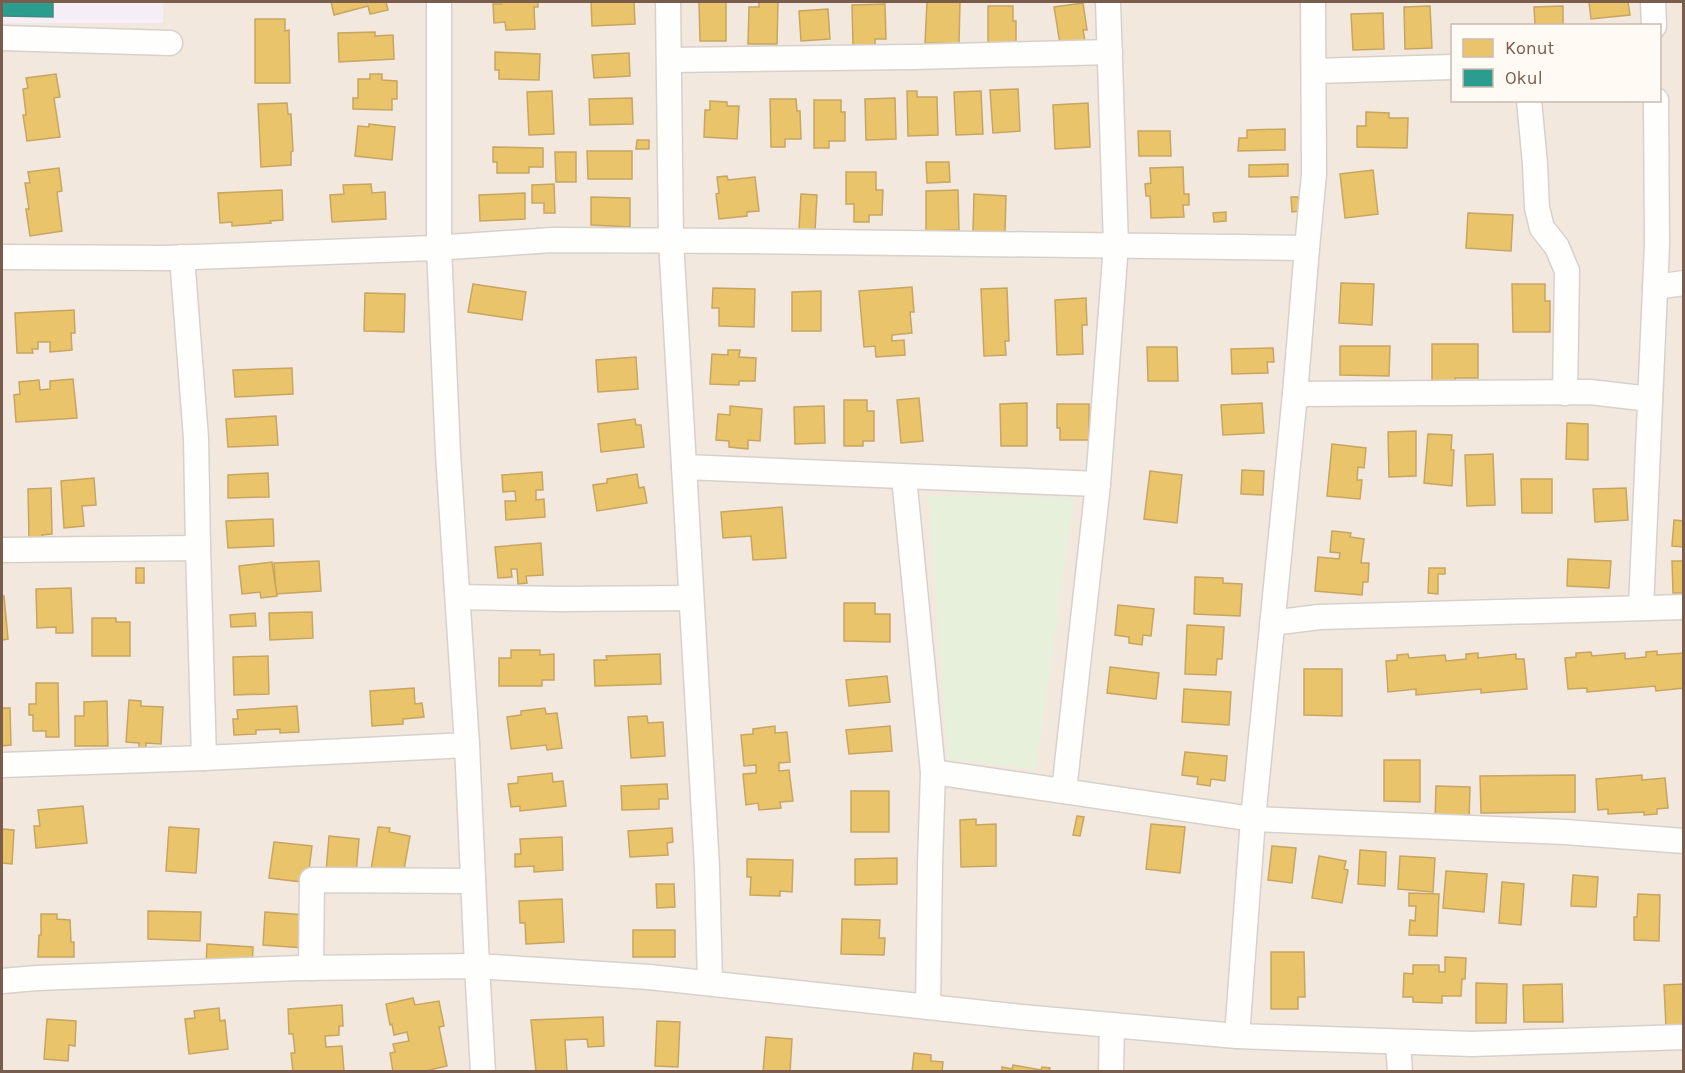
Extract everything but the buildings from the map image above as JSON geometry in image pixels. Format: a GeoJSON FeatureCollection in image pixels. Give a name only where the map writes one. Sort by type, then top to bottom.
{"type":"FeatureCollection","features":[{"type":"Feature","properties":{"kind":"street"},"geometry":{"type":"LineString","coordinates":[[439,2],[439,248],[448,454],[467,745],[483,1071]]}},
{"type":"Feature","properties":{"kind":"street"},"geometry":{"type":"LineString","coordinates":[[668,2],[671,240],[707,867],[710,983]]}},
{"type":"Feature","properties":{"kind":"street"},"geometry":{"type":"LineString","coordinates":[[1064,791],[1098,484],[1116,245],[1108,2]]}},
{"type":"Feature","properties":{"kind":"street"},"geometry":{"type":"LineString","coordinates":[[1237,1036],[1253,819],[1314,174],[1313,2]]}},
{"type":"Feature","properties":{"kind":"street"},"geometry":{"type":"LineString","coordinates":[[1653,2],[1654,24]]}},
{"type":"Feature","properties":{"kind":"street"},"geometry":{"type":"LineString","coordinates":[[2,38],[170,43]]}},
{"type":"Feature","properties":{"kind":"street"},"geometry":{"type":"LineString","coordinates":[[670,60],[1110,52]]}},
{"type":"Feature","properties":{"kind":"street"},"geometry":{"type":"LineString","coordinates":[[1314,71],[1451,67]]}},
{"type":"Feature","properties":{"kind":"street"},"geometry":{"type":"LineString","coordinates":[[1529,102],[1537,208],[1542,228],[1557,247],[1567,271],[1565,393]]}},
{"type":"Feature","properties":{"kind":"street"},"geometry":{"type":"LineString","coordinates":[[1641,608],[1656,287],[1656,102]]}},
{"type":"Feature","properties":{"kind":"street"},"geometry":{"type":"LineString","coordinates":[[2,257],[182,257],[439,248],[552,240],[1307,248]]}},
{"type":"Feature","properties":{"kind":"street"},"geometry":{"type":"LineString","coordinates":[[182,257],[196,438],[204,758]]}},
{"type":"Feature","properties":{"kind":"street"},"geometry":{"type":"LineString","coordinates":[[1656,287],[1683,283]]}},
{"type":"Feature","properties":{"kind":"street"},"geometry":{"type":"LineString","coordinates":[[1295,394],[1590,392],[1650,399]]}},
{"type":"Feature","properties":{"kind":"street"},"geometry":{"type":"LineString","coordinates":[[684,467],[1098,484]]}},
{"type":"Feature","properties":{"kind":"street"},"geometry":{"type":"LineString","coordinates":[[904,477],[933,772],[928,1007]]}},
{"type":"Feature","properties":{"kind":"street"},"geometry":{"type":"LineString","coordinates":[[2,550],[198,548]]}},
{"type":"Feature","properties":{"kind":"street"},"geometry":{"type":"LineString","coordinates":[[458,597],[691,598]]}},
{"type":"Feature","properties":{"kind":"street"},"geometry":{"type":"LineString","coordinates":[[1272,623],[1319,617],[1683,607]]}},
{"type":"Feature","properties":{"kind":"street"},"geometry":{"type":"LineString","coordinates":[[2,765],[467,745]]}},
{"type":"Feature","properties":{"kind":"street"},"geometry":{"type":"LineString","coordinates":[[933,772],[1253,819],[1565,832],[1683,841]]}},
{"type":"Feature","properties":{"kind":"street"},"geometry":{"type":"LineString","coordinates":[[311,968],[312,880],[473,881]]}},
{"type":"Feature","properties":{"kind":"street"},"geometry":{"type":"LineString","coordinates":[[2,981],[311,968],[477,966],[649,977],[928,1007],[1237,1036],[1472,1044],[1683,1036]]}},
{"type":"Feature","properties":{"kind":"street"},"geometry":{"type":"LineString","coordinates":[[1111,1071],[1112,1025]]}},
{"type":"Feature","properties":{"kind":"street"},"geometry":{"type":"LineString","coordinates":[[1398,1042],[1400,1071]]}},
{"type":"Feature","properties":{"kind":"shaded area"},"geometry":{"type":"Polygon","coordinates":[[[2,2],[1683,2],[1683,1071],[2,1071],[2,2]]]}},
{"type":"Feature","properties":{"kind":"shaded area"},"geometry":{"type":"Polygon","coordinates":[[[2,2],[163,2],[163,23],[2,23],[2,2]]]}},
{"type":"Feature","properties":{"kind":"green space"},"geometry":{"type":"Polygon","coordinates":[[[928,495],[1074,498],[1036,770],[948,759],[928,495]]]}}]}
